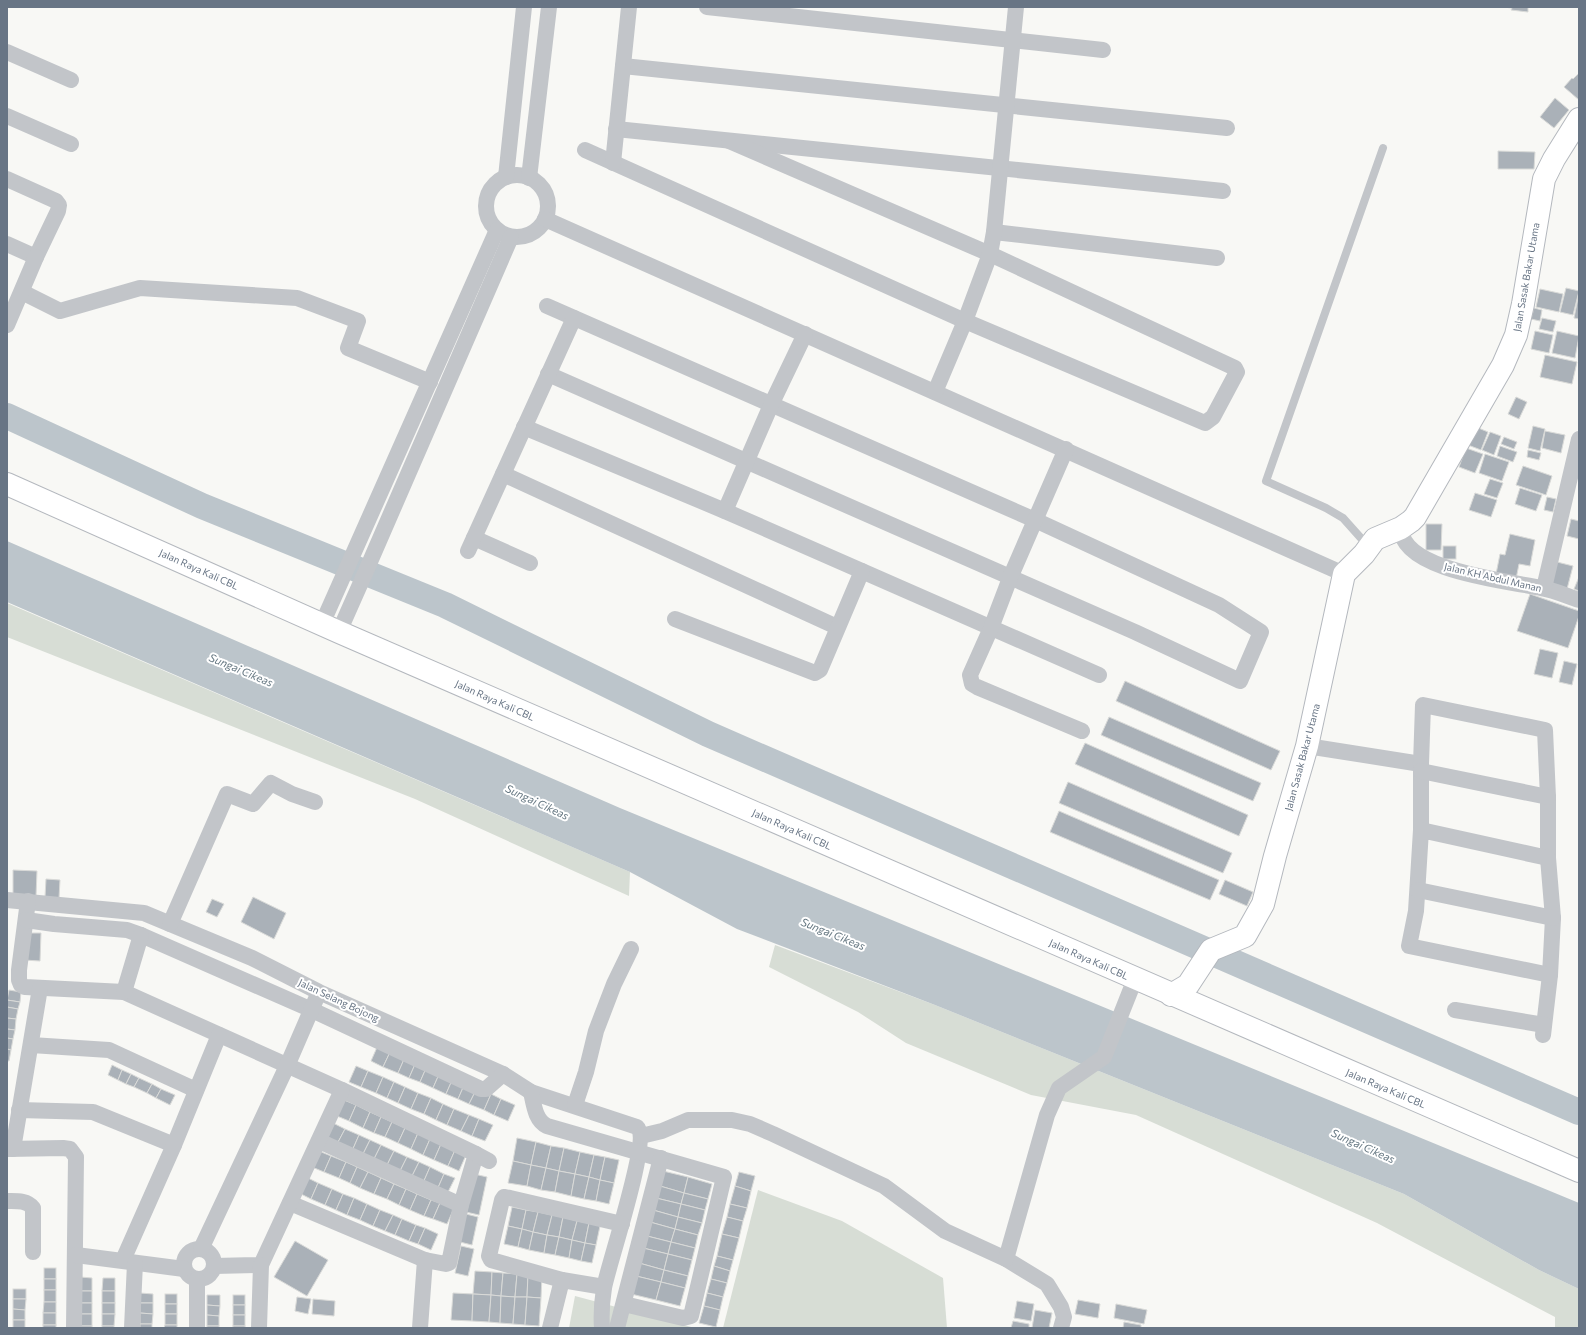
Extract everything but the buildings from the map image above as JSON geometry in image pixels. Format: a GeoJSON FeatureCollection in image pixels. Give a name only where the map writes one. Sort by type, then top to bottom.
{"type":"FeatureCollection","features":[{"type":"Feature","properties":{"kind":"main road","name":"Jalan Sasak Bakar Utama"},"geometry":{"type":"LineString","coordinates":[[1171,995],[1188,985],[1211,950],[1245,936],[1263,904],[1275,856],[1307,746],[1344,574],[1364,554],[1375,539],[1395,530],[1415,517],[1504,365],[1516,335],[1544,179],[1554,159],[1579,119]]}},
{"type":"Feature","properties":{"kind":"main road","name":"Jalan Raya Kali CBL"},"geometry":{"type":"LineString","coordinates":[[7,484],[1135,985],[1171,995],[1579,1171]]}},
{"type":"Feature","properties":{"kind":"street"},"geometry":{"type":"LineString","coordinates":[[506,177],[524,7]]}},
{"type":"Feature","properties":{"kind":"street"},"geometry":{"type":"LineString","coordinates":[[530,178],[549,7]]}},
{"type":"Feature","properties":{"kind":"street"},"geometry":{"type":"LineString","coordinates":[[613,163],[629,7]]}},
{"type":"Feature","properties":{"kind":"street"},"geometry":{"type":"LineString","coordinates":[[707,7],[1103,50]]}},
{"type":"Feature","properties":{"kind":"street"},"geometry":{"type":"LineString","coordinates":[[935,392],[965,321],[990,254],[994,232],[1016,7]]}},
{"type":"Feature","properties":{"kind":"street"},"geometry":{"type":"LineString","coordinates":[[7,52],[71,80]]}},
{"type":"Feature","properties":{"kind":"street"},"geometry":{"type":"LineString","coordinates":[[623,66],[1227,128]]}},
{"type":"Feature","properties":{"kind":"street"},"geometry":{"type":"LineString","coordinates":[[7,116],[71,144]]}},
{"type":"Feature","properties":{"kind":"street"},"geometry":{"type":"LineString","coordinates":[[616,130],[1223,191]]}},
{"type":"Feature","properties":{"kind":"street"},"geometry":{"type":"LineString","coordinates":[[585,150],[965,321],[1205,422],[1213,417],[1237,372],[1235,368],[990,254],[729,141]]}},
{"type":"Feature","properties":{"kind":"street"},"geometry":{"type":"LineString","coordinates":[[522,176],[530,178],[536,182],[546,196],[548,211],[541,226],[535,232],[524,236],[511,237],[497,230],[487,217],[486,201],[493,187],[498,181],[506,177],[522,176]]}},
{"type":"Feature","properties":{"kind":"street"},"geometry":{"type":"LineString","coordinates":[[7,179],[56,201],[60,205],[15,300],[7,325]]}},
{"type":"Feature","properties":{"kind":"street"},"geometry":{"type":"LineString","coordinates":[[545,219],[1344,574]]}},
{"type":"Feature","properties":{"kind":"street"},"geometry":{"type":"LineString","coordinates":[[330,628],[345,576],[357,546],[497,230]]}},
{"type":"Feature","properties":{"kind":"street"},"geometry":{"type":"LineString","coordinates":[[994,232],[1217,258]]}},
{"type":"Feature","properties":{"kind":"street"},"geometry":{"type":"LineString","coordinates":[[330,628],[361,583],[511,237]]}},
{"type":"Feature","properties":{"kind":"street"},"geometry":{"type":"LineString","coordinates":[[7,244],[36,257]]}},
{"type":"Feature","properties":{"kind":"street"},"geometry":{"type":"LineString","coordinates":[[15,300],[60,311],[140,288],[298,298],[358,321],[348,348],[430,382]]}},
{"type":"Feature","properties":{"kind":"street"},"geometry":{"type":"LineString","coordinates":[[547,306],[1034,520],[1219,605],[1261,632],[1240,680],[1136,632],[548,374]]}},
{"type":"Feature","properties":{"kind":"street"},"geometry":{"type":"LineString","coordinates":[[530,563],[471,545],[574,318]]}},
{"type":"Feature","properties":{"kind":"street"},"geometry":{"type":"LineString","coordinates":[[725,511],[771,405],[805,334]]}},
{"type":"Feature","properties":{"kind":"street"},"geometry":{"type":"LineString","coordinates":[[524,427],[725,511],[1099,676]]}},
{"type":"Feature","properties":{"kind":"street"},"geometry":{"type":"LineString","coordinates":[[1544,588],[1579,439]]}},
{"type":"Feature","properties":{"kind":"street"},"geometry":{"type":"LineString","coordinates":[[1066,450],[1034,520],[991,628],[970,675],[972,684],[1082,730]]}},
{"type":"Feature","properties":{"kind":"street"},"geometry":{"type":"LineString","coordinates":[[503,474],[837,627]]}},
{"type":"Feature","properties":{"kind":"street"},"geometry":{"type":"LineString","coordinates":[[375,507],[391,515]]}},
{"type":"Feature","properties":{"kind":"street","name":"Jalan KH Abdul Manan"},"geometry":{"type":"LineString","coordinates":[[1395,530],[1409,547],[1430,562],[1458,571],[1544,588],[1579,600]]}},
{"type":"Feature","properties":{"kind":"street"},"geometry":{"type":"LineString","coordinates":[[675,619],[812,673],[819,671],[862,571]]}},
{"type":"Feature","properties":{"kind":"street"},"geometry":{"type":"LineString","coordinates":[[1455,1010],[1544,1030],[1550,975],[1552,918],[1548,858],[1548,797],[1545,730],[1423,705],[1421,830],[1418,890],[1416,911],[1409,946],[1550,975]]}},
{"type":"Feature","properties":{"kind":"street"},"geometry":{"type":"LineString","coordinates":[[1307,746],[1421,767],[1548,797]]}},
{"type":"Feature","properties":{"kind":"street"},"geometry":{"type":"LineString","coordinates":[[170,924],[227,794],[253,804],[271,783],[292,794],[314,802]]}},
{"type":"Feature","properties":{"kind":"street"},"geometry":{"type":"LineString","coordinates":[[1421,830],[1548,858]]}},
{"type":"Feature","properties":{"kind":"street"},"geometry":{"type":"LineString","coordinates":[[1418,890],[1552,918]]}},
{"type":"Feature","properties":{"kind":"street","name":"Jalan Selang Bojong"},"geometry":{"type":"LineString","coordinates":[[7,900],[144,913],[252,958],[319,992],[503,1074],[531,1092],[637,1127],[648,1151]]}},
{"type":"Feature","properties":{"kind":"street"},"geometry":{"type":"LineString","coordinates":[[28,901],[19,970],[19,980],[21,985],[25,987],[124,992],[342,1090],[483,1158],[461,1205],[449,1263],[443,1264],[425,1260],[290,1203]]}},
{"type":"Feature","properties":{"kind":"street"},"geometry":{"type":"LineString","coordinates":[[26,920],[54,924],[127,930],[312,1010],[481,1089],[486,1089],[503,1074]]}},
{"type":"Feature","properties":{"kind":"street"},"geometry":{"type":"LineString","coordinates":[[124,992],[141,935]]}},
{"type":"Feature","properties":{"kind":"street"},"geometry":{"type":"LineString","coordinates":[[575,1106],[586,1072],[596,1031],[614,984],[631,949]]}},
{"type":"Feature","properties":{"kind":"street"},"geometry":{"type":"LineString","coordinates":[[1006,1259],[1047,1115],[1059,1088],[1104,1057],[1135,985]]}},
{"type":"Feature","properties":{"kind":"street"},"geometry":{"type":"LineString","coordinates":[[40,988],[19,1110],[10,1149],[63,1148],[73,1151],[76,1157],[74,1328]]}},
{"type":"Feature","properties":{"kind":"street"},"geometry":{"type":"LineString","coordinates":[[201,1249],[287,1066],[319,992]]}},
{"type":"Feature","properties":{"kind":"street"},"geometry":{"type":"LineString","coordinates":[[132,1328],[129,1262],[174,1145],[219,1035]]}},
{"type":"Feature","properties":{"kind":"street"},"geometry":{"type":"LineString","coordinates":[[31,1045],[109,1050],[196,1090]]}},
{"type":"Feature","properties":{"kind":"street"},"geometry":{"type":"LineString","coordinates":[[259,1328],[261,1266],[342,1090]]}},
{"type":"Feature","properties":{"kind":"street"},"geometry":{"type":"LineString","coordinates":[[531,1092],[538,1118],[541,1122],[548,1126],[648,1151],[724,1177],[691,1316],[683,1318],[610,1317],[602,1309]]}},
{"type":"Feature","properties":{"kind":"street"},"geometry":{"type":"LineString","coordinates":[[19,1110],[93,1112],[174,1145]]}},
{"type":"Feature","properties":{"kind":"street"},"geometry":{"type":"LineString","coordinates":[[602,1328],[604,1287],[622,1224],[648,1151],[662,1131],[688,1120],[732,1120],[750,1124],[884,1186],[945,1231],[1006,1259],[1046,1284],[1061,1307],[1064,1317],[1061,1328]]}},
{"type":"Feature","properties":{"kind":"street"},"geometry":{"type":"LineString","coordinates":[[319,1141],[461,1205]]}},
{"type":"Feature","properties":{"kind":"street"},"geometry":{"type":"LineString","coordinates":[[620,1316],[648,1151]]}},
{"type":"Feature","properties":{"kind":"street"},"geometry":{"type":"LineString","coordinates":[[604,1287],[562,1280],[491,1260],[489,1258],[502,1200],[504,1197],[622,1224]]}},
{"type":"Feature","properties":{"kind":"street"},"geometry":{"type":"LineString","coordinates":[[7,1201],[21,1201],[29,1203],[33,1208],[33,1252]]}},
{"type":"Feature","properties":{"kind":"street"},"geometry":{"type":"LineString","coordinates":[[201,1249],[211,1255],[214,1260],[214,1266],[212,1272],[208,1276],[197,1280],[187,1274],[184,1269],[186,1257],[189,1252],[201,1249]]}},
{"type":"Feature","properties":{"kind":"street"},"geometry":{"type":"LineString","coordinates":[[76,1255],[184,1269]]}},
{"type":"Feature","properties":{"kind":"street"},"geometry":{"type":"LineString","coordinates":[[420,1328],[425,1260]]}},
{"type":"Feature","properties":{"kind":"street"},"geometry":{"type":"LineString","coordinates":[[214,1266],[261,1266]]}},
{"type":"Feature","properties":{"kind":"street"},"geometry":{"type":"LineString","coordinates":[[197,1280],[197,1328]]}},
{"type":"Feature","properties":{"kind":"street"},"geometry":{"type":"LineString","coordinates":[[550,1328],[562,1280]]}},
{"type":"Feature","properties":{"kind":"lane"},"geometry":{"type":"LineString","coordinates":[[1369,547],[1343,518],[1326,508],[1266,481],[1383,148]]}},
{"type":"Feature","properties":{"kind":"shaded area"},"geometry":{"type":"Polygon","coordinates":[[[7,603],[630,872],[629,896],[415,799],[7,637],[7,603]]]}},
{"type":"Feature","properties":{"kind":"shaded area"},"geometry":{"type":"Polygon","coordinates":[[[775,945],[935,1005],[1404,1194],[1539,1270],[1579,1289],[1579,1328],[1555,1328],[1555,1317],[1377,1223],[1136,1115],[1031,1095],[906,1043],[858,1012],[769,967],[775,945]]]}},
{"type":"Feature","properties":{"kind":"shaded area"},"geometry":{"type":"Polygon","coordinates":[[[758,1190],[842,1221],[943,1278],[947,1328],[723,1328],[758,1190]]]}},
{"type":"Feature","properties":{"kind":"shaded area"},"geometry":{"type":"Polygon","coordinates":[[[575,1296],[695,1328],[569,1328],[575,1296]]]}},
{"type":"Feature","properties":{"kind":"water","name":"Sungai Cikeas"},"geometry":{"type":"Polygon","coordinates":[[[7,541],[620,808],[1579,1203],[1579,1289],[1539,1270],[1404,1194],[935,1005],[737,929],[630,872],[7,602],[7,541]]]}},
{"type":"Feature","properties":{"kind":"waterway"},"geometry":{"type":"LineString","coordinates":[[7,416],[202,506],[445,605],[708,734],[1579,1112]]}}]}
